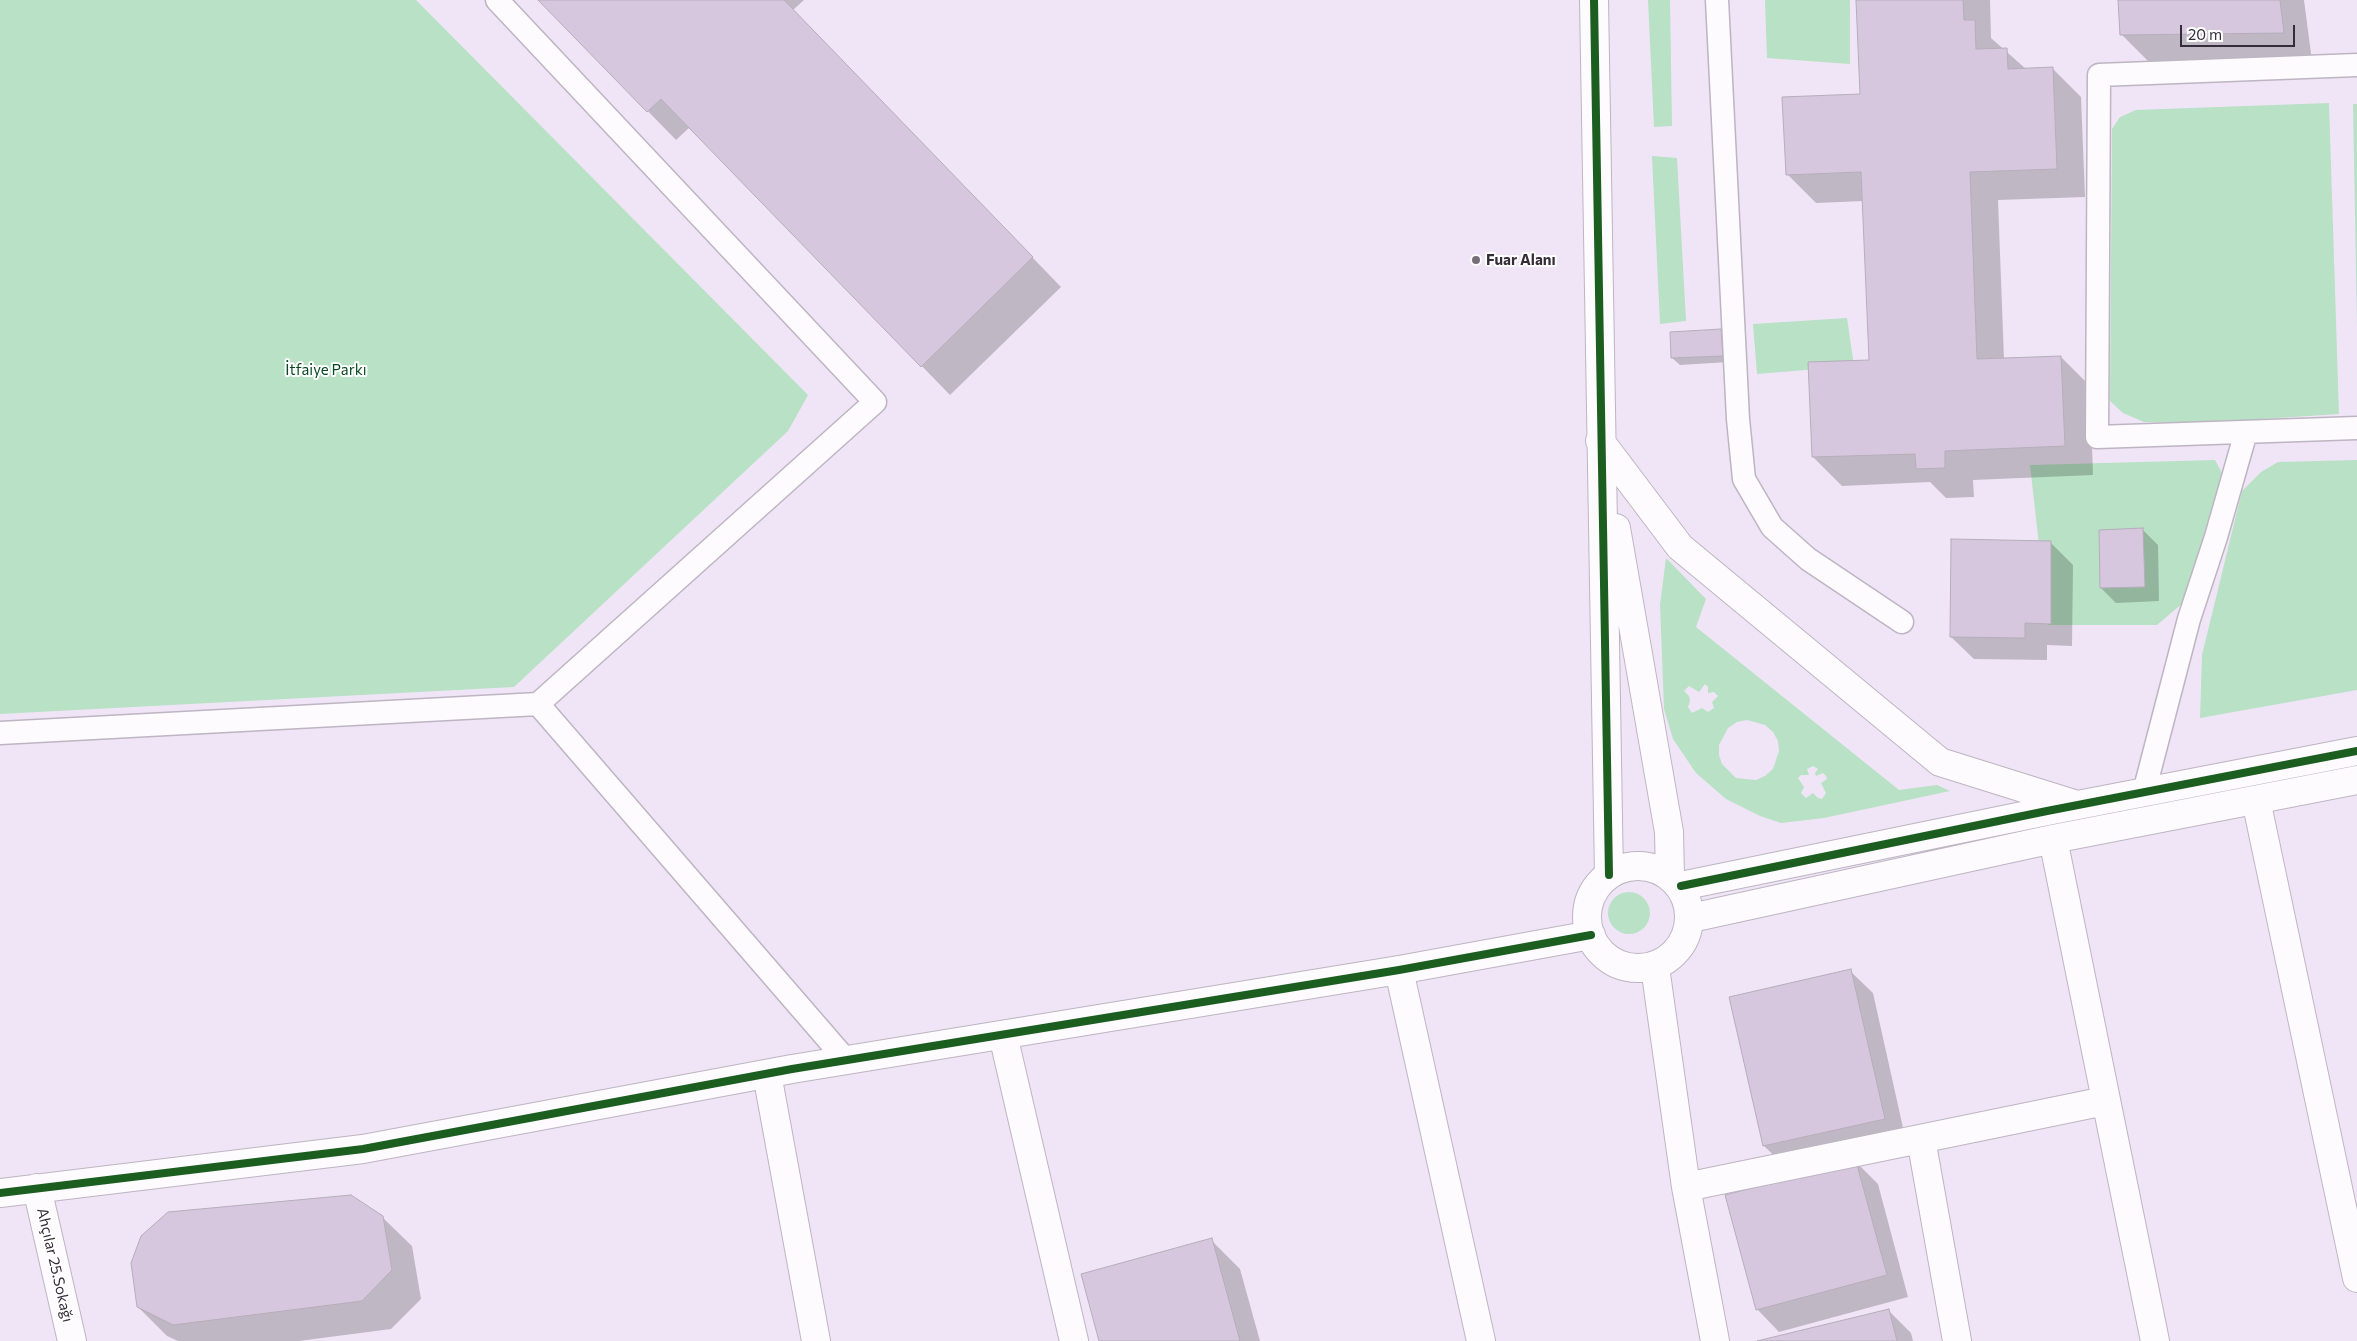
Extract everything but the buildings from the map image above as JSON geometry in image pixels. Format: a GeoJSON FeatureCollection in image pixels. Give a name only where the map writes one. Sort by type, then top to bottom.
{"type":"FeatureCollection","features":[{"type":"Feature","properties":{"kind":"street"},"geometry":{"type":"LineString","coordinates":[[1594,0],[1600,441],[1609,875]]}},
{"type":"Feature","properties":{"kind":"street"},"geometry":{"type":"LineString","coordinates":[[1600,441],[1680,547],[1940,762],[2078,805]]}},
{"type":"Feature","properties":{"kind":"street"},"geometry":{"type":"LineString","coordinates":[[1600,441],[1669,832],[1675,881],[1691,918],[1681,948],[1655,967],[1622,967],[1596,948],[1586,916],[1595,885],[1622,866],[1654,867],[1675,881],[2357,751]]}},
{"type":"Feature","properties":{"kind":"street"},"geometry":{"type":"LineString","coordinates":[[1691,918],[2053,839],[2357,780]]}},
{"type":"Feature","properties":{"kind":"street"},"geometry":{"type":"LineString","coordinates":[[2256,800],[2357,1278]]}},
{"type":"Feature","properties":{"kind":"street"},"geometry":{"type":"LineString","coordinates":[[2053,839],[2155,1341]]}},
{"type":"Feature","properties":{"kind":"street"},"geometry":{"type":"LineString","coordinates":[[0,1193],[363,1149],[846,1060],[1399,970],[1591,935]]}},
{"type":"Feature","properties":{"kind":"street"},"geometry":{"type":"LineString","coordinates":[[1655,967],[1686,1188],[1715,1341]]}},
{"type":"Feature","properties":{"kind":"street"},"geometry":{"type":"LineString","coordinates":[[1399,970],[1481,1341]]}},
{"type":"Feature","properties":{"kind":"street"},"geometry":{"type":"LineString","coordinates":[[1004,1034],[1074,1341]]}},
{"type":"Feature","properties":{"kind":"street"},"geometry":{"type":"LineString","coordinates":[[767,1074],[816,1341]]}},
{"type":"Feature","properties":{"kind":"street"},"geometry":{"type":"LineString","coordinates":[[1686,1188],[2106,1101]]}},
{"type":"Feature","properties":{"kind":"street"},"geometry":{"type":"LineString","coordinates":[[1921,1139],[1957,1341]]}},
{"type":"Feature","properties":{"kind":"street","name":"Ahçılar 25.Sokağı"},"geometry":{"type":"LineString","coordinates":[[37,1188],[72,1341]]}},
{"type":"Feature","properties":{"kind":"lane"},"geometry":{"type":"LineString","coordinates":[[0,733],[538,704],[875,402],[497,0]]}},
{"type":"Feature","properties":{"kind":"lane"},"geometry":{"type":"LineString","coordinates":[[1716,0],[1738,419],[1744,479],[1772,527],[1808,558],[1902,622]]}},
{"type":"Feature","properties":{"kind":"lane"},"geometry":{"type":"LineString","coordinates":[[2357,65],[2099,75],[2097,436],[2357,428]]}},
{"type":"Feature","properties":{"kind":"lane"},"geometry":{"type":"LineString","coordinates":[[2144,792],[2190,619],[2246,432]]}},
{"type":"Feature","properties":{"kind":"lane"},"geometry":{"type":"LineString","coordinates":[[538,704],[846,1060]]}},
{"type":"Feature","properties":{"kind":"green space","name":"İtfaiye Parkı"},"geometry":{"type":"Polygon","coordinates":[[[0,0],[416,0],[808,395],[788,431],[514,687],[0,714],[0,0]]]}},
{"type":"Feature","properties":{"kind":"green space"},"geometry":{"type":"Polygon","coordinates":[[[1648,0],[1670,0],[1672,126],[1654,127],[1648,0]]]}},
{"type":"Feature","properties":{"kind":"green space"},"geometry":{"type":"Polygon","coordinates":[[[1765,0],[1850,0],[1850,64],[1767,58],[1765,0]]]}},
{"type":"Feature","properties":{"kind":"green space"},"geometry":{"type":"Polygon","coordinates":[[[2329,103],[2339,414],[2201,423],[2144,422],[2123,413],[2110,401],[2112,129],[2120,117],[2136,110],[2329,103]]]}},
{"type":"Feature","properties":{"kind":"green space"},"geometry":{"type":"Polygon","coordinates":[[[2353,104],[2357,104],[2357,327],[2353,104]]]}},
{"type":"Feature","properties":{"kind":"green space"},"geometry":{"type":"Polygon","coordinates":[[[1652,156],[1677,158],[1686,321],[1660,324],[1652,156]]]}},
{"type":"Feature","properties":{"kind":"green space"},"geometry":{"type":"Polygon","coordinates":[[[1847,318],[1854,366],[1757,374],[1753,324],[1847,318]]]}},
{"type":"Feature","properties":{"kind":"green space"},"geometry":{"type":"Polygon","coordinates":[[[2215,460],[2223,475],[2184,602],[2157,625],[2048,625],[2030,465],[2215,460]]]}},
{"type":"Feature","properties":{"kind":"green space"},"geometry":{"type":"Polygon","coordinates":[[[2357,460],[2357,690],[2200,718],[2202,655],[2242,491],[2261,472],[2278,462],[2357,460]]]}},
{"type":"Feature","properties":{"kind":"green space"},"geometry":{"type":"Polygon","coordinates":[[[1666,558],[1706,599],[1696,627],[1899,790],[1937,785],[1950,791],[1824,818],[1781,823],[1760,816],[1726,799],[1696,773],[1673,739],[1664,709],[1660,605],[1666,558]],[[1705,684],[1699,692],[1689,686],[1684,691],[1689,696],[1688,707],[1692,713],[1702,708],[1708,712],[1714,708],[1712,702],[1718,696],[1714,692],[1708,693],[1708,687],[1705,684]],[[1747,720],[1737,722],[1728,728],[1719,745],[1719,755],[1722,764],[1736,778],[1756,780],[1765,776],[1773,769],[1779,751],[1778,741],[1773,732],[1765,725],[1747,720]],[[1813,766],[1807,769],[1809,775],[1801,775],[1798,778],[1804,787],[1801,793],[1806,798],[1813,793],[1822,799],[1826,793],[1821,783],[1827,779],[1826,776],[1823,773],[1816,776],[1815,773],[1818,769],[1813,766]]]}},
{"type":"Feature","properties":{"kind":"green space"},"geometry":{"type":"Polygon","coordinates":[[[1625,892],[1633,892],[1644,898],[1650,913],[1644,928],[1633,934],[1625,934],[1614,928],[1608,917],[1608,909],[1614,898],[1625,892]]]}},
{"type":"Feature","properties":{"kind":"cycle path"},"geometry":{"type":"LineString","coordinates":[[1594,0],[1609,875]]}},
{"type":"Feature","properties":{"kind":"cycle path"},"geometry":{"type":"LineString","coordinates":[[1681,886],[2047,811],[2357,751]]}},
{"type":"Feature","properties":{"kind":"cycle path"},"geometry":{"type":"LineString","coordinates":[[0,1193],[363,1149],[792,1069],[1399,970],[1591,935]]}},
{"type":"Feature","properties":{"kind":"place","name":"Fuar Alanı"},"geometry":{"type":"Point","coordinates":[1476,260]}}]}
